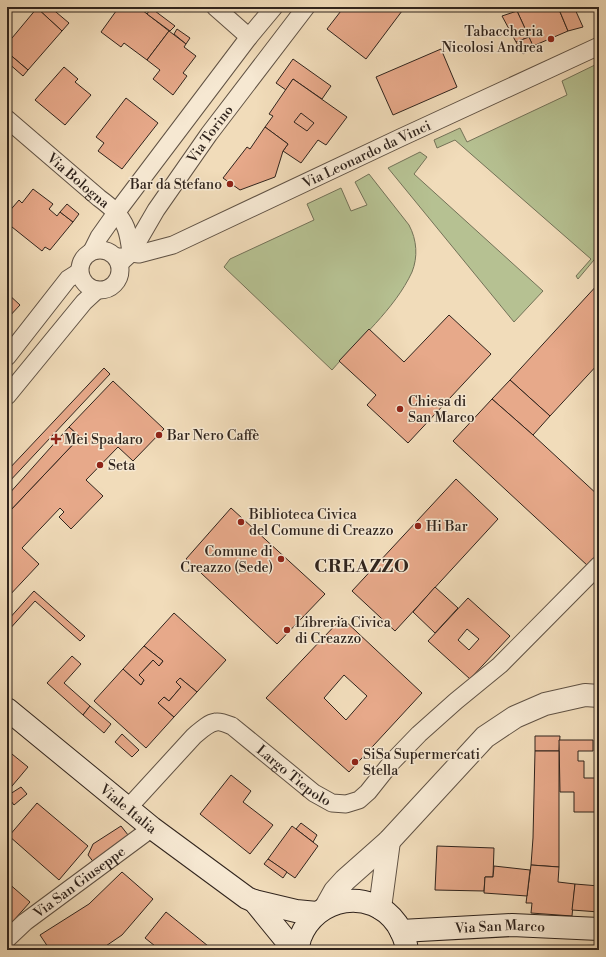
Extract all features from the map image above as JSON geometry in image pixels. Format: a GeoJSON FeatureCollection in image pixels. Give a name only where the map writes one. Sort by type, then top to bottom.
{"type":"FeatureCollection","features":[{"type":"Feature","properties":{"kind":"main road"},"geometry":{"type":"LineString","coordinates":[[298,950],[300,939],[306,925],[321,910],[335,891],[389,840],[485,737],[515,717],[545,704],[585,695],[599,696]]}},
{"type":"Feature","properties":{"kind":"main road","name":"Viale Italia"},"geometry":{"type":"LineString","coordinates":[[7,709],[152,828],[247,898],[254,901]]}},
{"type":"Feature","properties":{"kind":"main road"},"geometry":{"type":"LineString","coordinates":[[380,908],[389,840]]}},
{"type":"Feature","properties":{"kind":"main road"},"geometry":{"type":"LineString","coordinates":[[254,901],[296,911],[321,910],[339,902],[353,900],[367,902],[380,908],[392,918],[404,940]]}},
{"type":"Feature","properties":{"kind":"main road"},"geometry":{"type":"LineString","coordinates":[[254,901],[294,950]]}},
{"type":"Feature","properties":{"kind":"main road","name":"Via San Marco"},"geometry":{"type":"LineString","coordinates":[[404,940],[505,925],[599,928]]}},
{"type":"Feature","properties":{"kind":"street"},"geometry":{"type":"LineString","coordinates":[[215,7],[249,37]]}},
{"type":"Feature","properties":{"kind":"street","name":"Via Torino"},"geometry":{"type":"LineString","coordinates":[[80,272],[82,259],[92,251],[99,237],[116,213],[249,37],[274,7]]}},
{"type":"Feature","properties":{"kind":"street","name":"Via Torino"},"geometry":{"type":"LineString","coordinates":[[7,396],[84,302],[97,290],[109,288],[115,284],[119,278],[121,256],[156,210],[209,134],[306,7]]}},
{"type":"Feature","properties":{"kind":"street","name":"Via Leonardo da Vinci"},"geometry":{"type":"LineString","coordinates":[[121,256],[139,254],[173,245],[599,46]]}},
{"type":"Feature","properties":{"kind":"street","name":"Via Bologna"},"geometry":{"type":"LineString","coordinates":[[7,119],[109,206],[121,219],[127,229],[121,256]]}},
{"type":"Feature","properties":{"kind":"street"},"geometry":{"type":"LineString","coordinates":[[92,251],[99,249],[105,250],[121,256]]}},
{"type":"Feature","properties":{"kind":"street"},"geometry":{"type":"LineString","coordinates":[[7,357],[68,279],[80,272],[81,278],[85,284],[90,288],[97,290]]}},
{"type":"Feature","properties":{"kind":"street","name":"Largo Tiepolo"},"geometry":{"type":"LineString","coordinates":[[128,808],[194,736],[210,724],[216,722],[232,726],[314,793],[332,803],[346,804],[359,800],[368,792],[391,763],[419,734],[500,665],[599,565]]}},
{"type":"Feature","properties":{"kind":"street","name":"Via San Giuseppe"},"geometry":{"type":"LineString","coordinates":[[7,939],[25,922],[152,828]]}},
{"type":"Feature","properties":{"kind":"green space"},"geometry":{"type":"Polygon","coordinates":[[[599,63],[599,254],[578,279],[576,276],[591,259],[455,140],[437,148],[434,140],[460,128],[467,142],[567,95],[562,81],[599,63]]]}},
{"type":"Feature","properties":{"kind":"green space"},"geometry":{"type":"Polygon","coordinates":[[[420,152],[427,157],[414,174],[543,291],[514,322],[388,168],[420,152]]]}},
{"type":"Feature","properties":{"kind":"green space"},"geometry":{"type":"Polygon","coordinates":[[[369,174],[409,225],[412,231],[416,248],[414,266],[405,286],[396,299],[332,370],[224,267],[230,259],[314,220],[307,204],[341,188],[351,211],[367,205],[355,182],[369,174]]]}},
{"type":"Feature","properties":{"kind":"green space"},"geometry":{"type":"Polygon","coordinates":[[[599,945],[599,950],[524,950],[546,947],[599,945]]]}},
{"type":"Feature","properties":{"kind":"building"},"geometry":{"type":"Polygon","coordinates":[[[50,7],[69,23],[62,31],[37,8],[50,7]]]}},
{"type":"Feature","properties":{"kind":"building"},"geometry":{"type":"Polygon","coordinates":[[[119,7],[145,7],[142,10],[169,31],[147,60],[124,43],[121,47],[101,32],[119,7]]]}},
{"type":"Feature","properties":{"kind":"building"},"geometry":{"type":"Polygon","coordinates":[[[344,7],[405,7],[366,59],[327,29],[344,7]]]}},
{"type":"Feature","properties":{"kind":"building"},"geometry":{"type":"Polygon","coordinates":[[[528,7],[558,7],[568,31],[533,46],[517,11],[528,7]]]}},
{"type":"Feature","properties":{"kind":"building"},"geometry":{"type":"Polygon","coordinates":[[[558,7],[574,7],[583,27],[568,31],[558,7]]]}},
{"type":"Feature","properties":{"kind":"building"},"geometry":{"type":"Polygon","coordinates":[[[37,8],[62,31],[28,70],[7,52],[7,44],[37,8]]]}},
{"type":"Feature","properties":{"kind":"building"},"geometry":{"type":"Polygon","coordinates":[[[151,8],[175,26],[170,31],[147,14],[151,8]]]}},
{"type":"Feature","properties":{"kind":"building"},"geometry":{"type":"Polygon","coordinates":[[[517,11],[529,37],[516,42],[502,16],[517,11]]]}},
{"type":"Feature","properties":{"kind":"building"},"geometry":{"type":"Polygon","coordinates":[[[177,29],[190,38],[186,44],[174,34],[177,29]]]}},
{"type":"Feature","properties":{"kind":"building"},"geometry":{"type":"Polygon","coordinates":[[[169,31],[186,44],[184,47],[196,56],[183,73],[187,76],[173,95],[153,79],[160,70],[147,60],[169,31]]]}},
{"type":"Feature","properties":{"kind":"building"},"geometry":{"type":"Polygon","coordinates":[[[529,37],[533,46],[523,54],[516,42],[529,37]]]}},
{"type":"Feature","properties":{"kind":"building"},"geometry":{"type":"Polygon","coordinates":[[[441,49],[457,87],[393,115],[376,77],[441,49]]]}},
{"type":"Feature","properties":{"kind":"building"},"geometry":{"type":"Polygon","coordinates":[[[8,53],[28,70],[23,76],[7,62],[8,53]]]}},
{"type":"Feature","properties":{"kind":"building"},"geometry":{"type":"Polygon","coordinates":[[[293,59],[331,86],[322,99],[293,79],[286,90],[276,83],[293,59]]]}},
{"type":"Feature","properties":{"kind":"building"},"geometry":{"type":"Polygon","coordinates":[[[64,67],[78,79],[75,82],[91,95],[65,125],[35,100],[64,67]]]}},
{"type":"Feature","properties":{"kind":"building"},"geometry":{"type":"Polygon","coordinates":[[[293,79],[347,117],[326,145],[318,140],[301,163],[283,151],[288,144],[265,127],[273,116],[269,114],[293,79]]]}},
{"type":"Feature","properties":{"kind":"building"},"geometry":{"type":"Polygon","coordinates":[[[126,98],[158,123],[122,169],[98,151],[104,143],[96,137],[126,98]]]}},
{"type":"Feature","properties":{"kind":"building"},"geometry":{"type":"Polygon","coordinates":[[[301,113],[314,123],[307,131],[294,122],[301,113]]]}},
{"type":"Feature","properties":{"kind":"building"},"geometry":{"type":"Polygon","coordinates":[[[265,127],[288,144],[283,151],[275,177],[240,190],[223,178],[247,147],[250,149],[265,127]]]}},
{"type":"Feature","properties":{"kind":"building"},"geometry":{"type":"Polygon","coordinates":[[[33,189],[53,204],[49,209],[57,216],[60,212],[73,222],[50,250],[45,247],[42,251],[7,223],[7,214],[19,200],[22,203],[33,189]]]}},
{"type":"Feature","properties":{"kind":"building"},"geometry":{"type":"Polygon","coordinates":[[[67,204],[79,214],[73,222],[60,212],[67,204]]]}},
{"type":"Feature","properties":{"kind":"building"},"geometry":{"type":"Polygon","coordinates":[[[599,283],[599,363],[550,416],[510,380],[599,283]]]}},
{"type":"Feature","properties":{"kind":"building"},"geometry":{"type":"Polygon","coordinates":[[[7,293],[20,305],[7,319],[7,293]]]}},
{"type":"Feature","properties":{"kind":"building"},"geometry":{"type":"Polygon","coordinates":[[[449,315],[491,354],[408,443],[367,405],[376,395],[339,361],[369,329],[404,362],[449,315]]]}},
{"type":"Feature","properties":{"kind":"building"},"geometry":{"type":"Polygon","coordinates":[[[104,368],[110,374],[7,484],[7,471],[104,368]]]}},
{"type":"Feature","properties":{"kind":"building"},"geometry":{"type":"Polygon","coordinates":[[[510,380],[550,416],[533,435],[492,399],[510,380]]]}},
{"type":"Feature","properties":{"kind":"building"},"geometry":{"type":"Polygon","coordinates":[[[113,381],[164,429],[133,461],[118,447],[86,480],[103,496],[71,529],[59,517],[64,512],[60,508],[22,548],[39,564],[7,598],[7,514],[80,437],[69,427],[113,381]]]}},
{"type":"Feature","properties":{"kind":"building"},"geometry":{"type":"Polygon","coordinates":[[[492,399],[599,496],[599,553],[588,566],[453,441],[492,399]]]}},
{"type":"Feature","properties":{"kind":"building"},"geometry":{"type":"Polygon","coordinates":[[[69,427],[80,437],[7,514],[7,496],[69,427]]]}},
{"type":"Feature","properties":{"kind":"building"},"geometry":{"type":"Polygon","coordinates":[[[456,479],[498,519],[395,631],[352,591],[456,479]]]}},
{"type":"Feature","properties":{"kind":"building"},"geometry":{"type":"Polygon","coordinates":[[[231,508],[325,594],[277,644],[186,559],[231,508]]]}},
{"type":"Feature","properties":{"kind":"building"},"geometry":{"type":"Polygon","coordinates":[[[435,587],[458,608],[435,633],[413,612],[435,587]]]}},
{"type":"Feature","properties":{"kind":"building"},"geometry":{"type":"Polygon","coordinates":[[[34,591],[85,636],[80,641],[35,601],[7,632],[7,621],[34,591]]]}},
{"type":"Feature","properties":{"kind":"building"},"geometry":{"type":"Polygon","coordinates":[[[468,598],[510,636],[470,679],[428,641],[468,598]],[[467,629],[458,640],[469,650],[479,639],[467,629]]]}},
{"type":"Feature","properties":{"kind":"building"},"geometry":{"type":"Polygon","coordinates":[[[174,613],[226,660],[197,692],[180,678],[176,682],[181,687],[169,701],[164,697],[158,703],[174,717],[146,748],[94,701],[123,669],[141,685],[144,680],[139,675],[153,660],[159,666],[163,661],[144,646],[174,613]]]}},
{"type":"Feature","properties":{"kind":"building"},"geometry":{"type":"Polygon","coordinates":[[[342,618],[422,693],[349,772],[266,698],[342,618]],[[344,675],[324,698],[346,720],[367,696],[344,675]]]}},
{"type":"Feature","properties":{"kind":"building"},"geometry":{"type":"Polygon","coordinates":[[[144,646],[163,661],[159,666],[153,660],[139,675],[144,680],[141,685],[123,669],[144,646]]]}},
{"type":"Feature","properties":{"kind":"building"},"geometry":{"type":"Polygon","coordinates":[[[72,656],[81,664],[64,683],[90,706],[83,715],[47,683],[72,656]]]}},
{"type":"Feature","properties":{"kind":"building"},"geometry":{"type":"Polygon","coordinates":[[[180,678],[197,692],[174,717],[158,703],[164,697],[169,701],[181,687],[176,682],[180,678]]]}},
{"type":"Feature","properties":{"kind":"building"},"geometry":{"type":"Polygon","coordinates":[[[90,706],[111,724],[104,733],[83,715],[90,706]]]}},
{"type":"Feature","properties":{"kind":"building"},"geometry":{"type":"Polygon","coordinates":[[[122,734],[139,750],[132,757],[115,742],[122,734]]]}},
{"type":"Feature","properties":{"kind":"building"},"geometry":{"type":"Polygon","coordinates":[[[535,736],[560,736],[559,751],[535,751],[535,736]]]}},
{"type":"Feature","properties":{"kind":"building"},"geometry":{"type":"Polygon","coordinates":[[[559,740],[593,740],[593,751],[578,751],[578,761],[584,761],[584,778],[596,778],[596,812],[574,812],[574,792],[560,792],[559,740]]]}},
{"type":"Feature","properties":{"kind":"building"},"geometry":{"type":"Polygon","coordinates":[[[7,750],[28,767],[7,792],[7,750]]]}},
{"type":"Feature","properties":{"kind":"building"},"geometry":{"type":"Polygon","coordinates":[[[535,751],[559,751],[559,867],[531,865],[535,751]]]}},
{"type":"Feature","properties":{"kind":"building"},"geometry":{"type":"Polygon","coordinates":[[[231,775],[251,791],[243,802],[273,825],[250,854],[200,814],[231,775]]]}},
{"type":"Feature","properties":{"kind":"building"},"geometry":{"type":"Polygon","coordinates":[[[21,787],[27,794],[14,805],[7,796],[21,787]]]}},
{"type":"Feature","properties":{"kind":"building"},"geometry":{"type":"Polygon","coordinates":[[[37,803],[88,846],[59,880],[9,836],[37,803]]]}},
{"type":"Feature","properties":{"kind":"building"},"geometry":{"type":"Polygon","coordinates":[[[301,823],[317,835],[313,842],[296,829],[301,823]]]}},
{"type":"Feature","properties":{"kind":"building"},"geometry":{"type":"Polygon","coordinates":[[[121,826],[132,840],[95,864],[88,855],[93,844],[121,826]]]}},
{"type":"Feature","properties":{"kind":"building"},"geometry":{"type":"Polygon","coordinates":[[[292,826],[318,846],[295,878],[268,859],[292,826]]]}},
{"type":"Feature","properties":{"kind":"building"},"geometry":{"type":"Polygon","coordinates":[[[437,846],[494,848],[493,877],[485,877],[484,891],[435,890],[437,846]]]}},
{"type":"Feature","properties":{"kind":"building"},"geometry":{"type":"Polygon","coordinates":[[[268,859],[287,872],[283,878],[264,864],[268,859]]]}},
{"type":"Feature","properties":{"kind":"building"},"geometry":{"type":"Polygon","coordinates":[[[531,865],[559,867],[558,882],[575,884],[572,916],[531,913],[532,903],[526,903],[531,865]]]}},
{"type":"Feature","properties":{"kind":"building"},"geometry":{"type":"Polygon","coordinates":[[[494,866],[530,870],[527,896],[484,893],[485,877],[493,877],[494,866]]]}},
{"type":"Feature","properties":{"kind":"building"},"geometry":{"type":"Polygon","coordinates":[[[122,872],[153,899],[122,935],[100,950],[50,950],[40,935],[89,904],[122,872]]]}},
{"type":"Feature","properties":{"kind":"building"},"geometry":{"type":"Polygon","coordinates":[[[7,882],[30,902],[7,928],[7,882]]]}},
{"type":"Feature","properties":{"kind":"building"},"geometry":{"type":"Polygon","coordinates":[[[575,884],[599,886],[599,912],[572,910],[575,884]]]}},
{"type":"Feature","properties":{"kind":"building"},"geometry":{"type":"Polygon","coordinates":[[[166,912],[213,950],[160,950],[145,938],[166,912]]]}},
{"type":"Feature","properties":{"kind":"place","name":"Tabaccheria Nicolosi Andrea"},"geometry":{"type":"Point","coordinates":[551,39]}},
{"type":"Feature","properties":{"kind":"place","name":"Bar da Stefano"},"geometry":{"type":"Point","coordinates":[230,184]}},
{"type":"Feature","properties":{"kind":"place","name":"Chiesa di San Marco"},"geometry":{"type":"Point","coordinates":[400,409]}},
{"type":"Feature","properties":{"kind":"place","name":"Bar Nero Caffè"},"geometry":{"type":"Point","coordinates":[159,435]}},
{"type":"Feature","properties":{"kind":"place","name":"Mei Spadaro"},"geometry":{"type":"Point","coordinates":[56,439]}},
{"type":"Feature","properties":{"kind":"place","name":"Seta"},"geometry":{"type":"Point","coordinates":[100,465]}},
{"type":"Feature","properties":{"kind":"place","name":"Biblioteca Civica del Comune di Creazzo"},"geometry":{"type":"Point","coordinates":[241,522]}},
{"type":"Feature","properties":{"kind":"place","name":"Hi Bar"},"geometry":{"type":"Point","coordinates":[418,526]}},
{"type":"Feature","properties":{"kind":"place","name":"Comune di Creazzo (Sede)"},"geometry":{"type":"Point","coordinates":[281,559]}},
{"type":"Feature","properties":{"kind":"place","name":"Libreria Civica di Creazzo"},"geometry":{"type":"Point","coordinates":[287,630]}},
{"type":"Feature","properties":{"kind":"place","name":"SiSa Supermercati Stella"},"geometry":{"type":"Point","coordinates":[355,762]}},
{"type":"Feature","properties":{"kind":"district","name":"CREAZZO"},"geometry":{"type":"Point","coordinates":[362,566]}}]}
